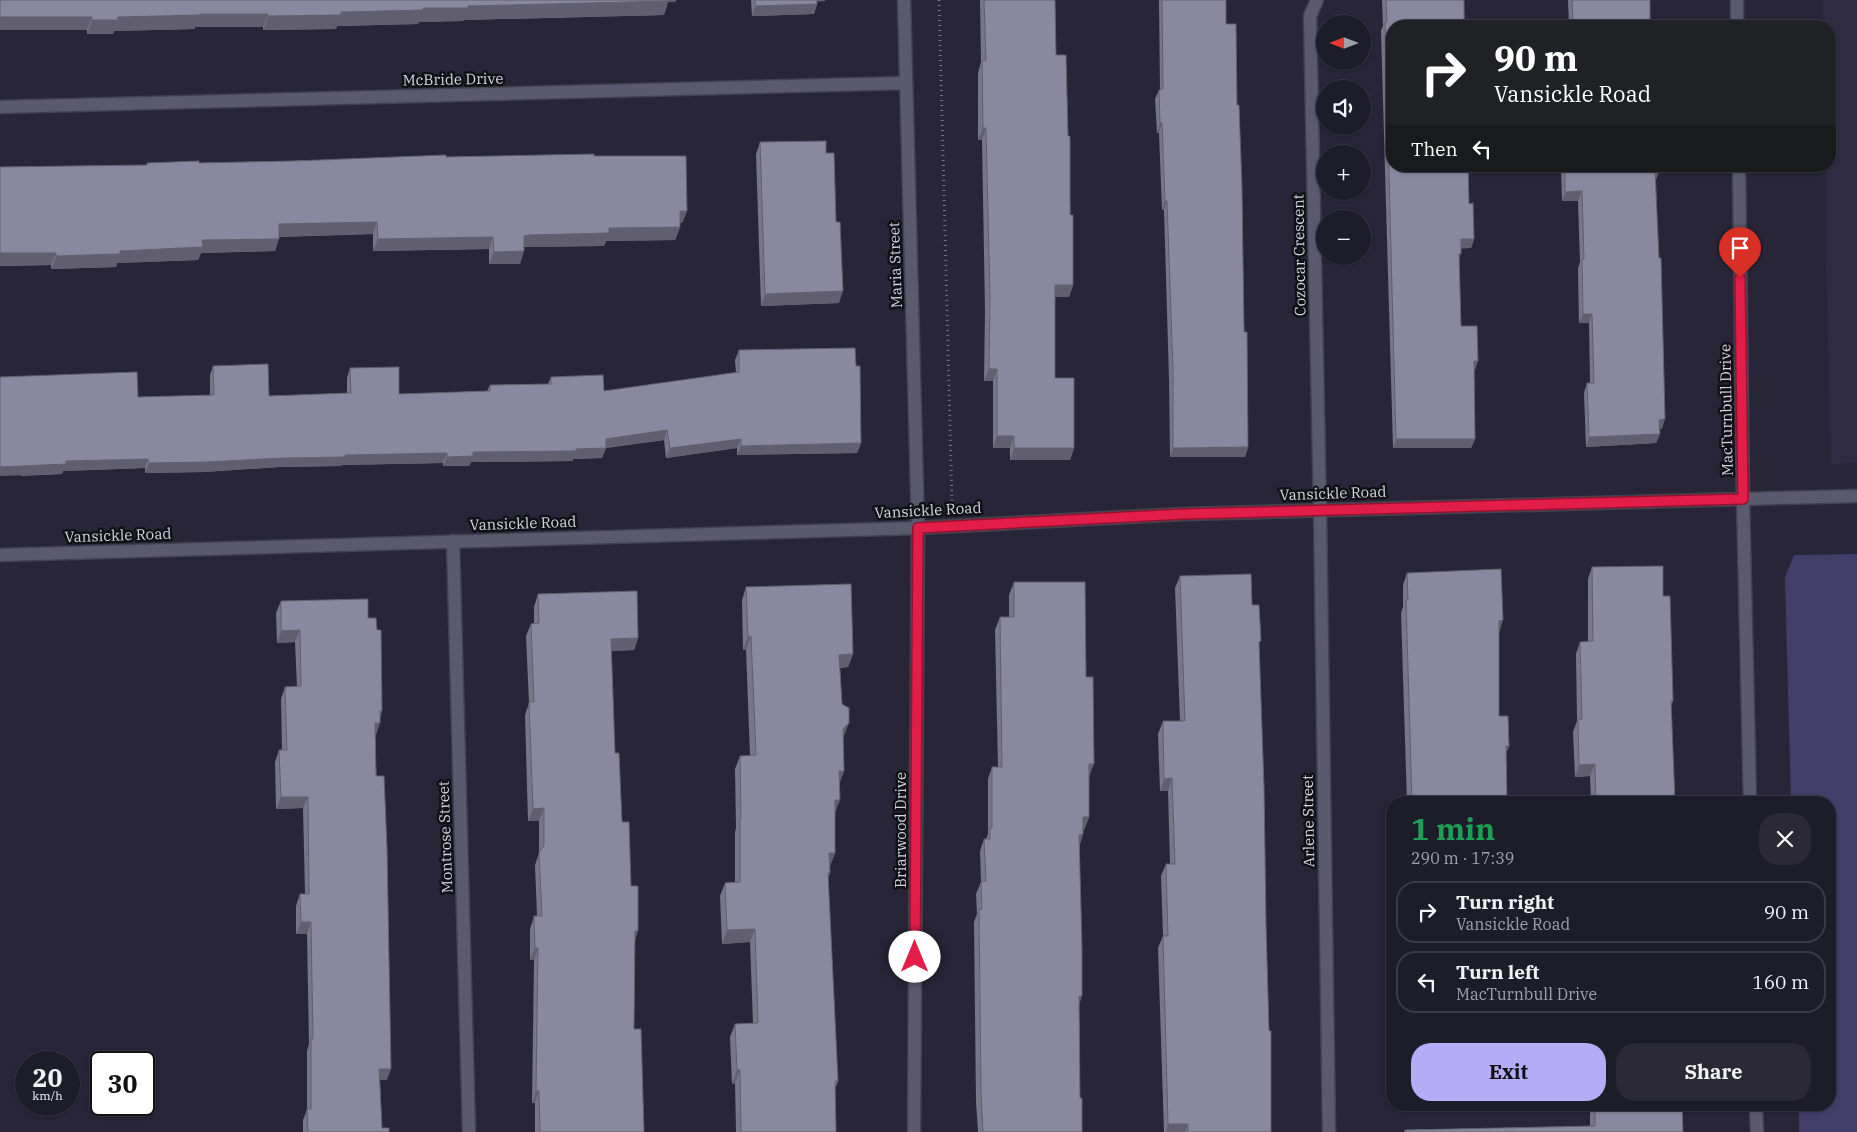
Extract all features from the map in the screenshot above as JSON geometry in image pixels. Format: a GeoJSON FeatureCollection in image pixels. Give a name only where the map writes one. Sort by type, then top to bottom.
{"type":"FeatureCollection","features":[{"type":"Feature","properties":{"kind":"street","name":"Maria Street"},"geometry":{"type":"LineString","coordinates":[[904,0],[918,528]]}},
{"type":"Feature","properties":{"kind":"street","name":"Cozocar Crescent"},"geometry":{"type":"LineString","coordinates":[[1317,0],[1310,16],[1320,510]]}},
{"type":"Feature","properties":{"kind":"street"},"geometry":{"type":"LineString","coordinates":[[1737,0],[1737,20]]}},
{"type":"Feature","properties":{"kind":"street","name":"McBride Drive"},"geometry":{"type":"LineString","coordinates":[[0,107],[906,84]]}},
{"type":"Feature","properties":{"kind":"street","name":"MacTurnbull Drive"},"geometry":{"type":"LineString","coordinates":[[1739,172],[1743,499],[1750,796]]}},
{"type":"Feature","properties":{"kind":"street","name":"Vansickle Road"},"geometry":{"type":"LineString","coordinates":[[0,555],[918,528],[1184,514],[1857,496]]}},
{"type":"Feature","properties":{"kind":"street","name":"Arlene Street"},"geometry":{"type":"LineString","coordinates":[[1320,510],[1329,1132]]}},
{"type":"Feature","properties":{"kind":"street","name":"Briarwood Drive"},"geometry":{"type":"LineString","coordinates":[[914,1132],[918,528]]}},
{"type":"Feature","properties":{"kind":"street","name":"Montrose Street"},"geometry":{"type":"LineString","coordinates":[[453,541],[469,1132]]}},
{"type":"Feature","properties":{"kind":"street"},"geometry":{"type":"LineString","coordinates":[[1756,1111],[1757,1132]]}},
{"type":"Feature","properties":{"kind":"path"},"geometry":{"type":"LineString","coordinates":[[939,0],[952,526]]}},
{"type":"Feature","properties":{"kind":"shaded area"},"geometry":{"type":"Polygon","coordinates":[[[1823,0],[1857,0],[1857,463],[1831,464],[1826,264],[1826,172],[1836,172],[1836,20],[1823,20],[1823,0]]]}},
{"type":"Feature","properties":{"kind":"shaded area"},"geometry":{"type":"Polygon","coordinates":[[[1857,554],[1857,1132],[1799,1132],[1799,1111],[1836,1111],[1836,796],[1791,796],[1785,577],[1794,555],[1857,554]]]}},
{"type":"Feature","properties":{"kind":"building"},"geometry":{"type":"Polygon","coordinates":[[[0,0],[669,1],[468,6],[468,8],[341,12],[341,15],[268,16],[268,14],[200,14],[118,17],[118,20],[92,20],[92,17],[0,17],[0,0]]]}},
{"type":"Feature","properties":{"kind":"building"},"geometry":{"type":"Polygon","coordinates":[[[755,0],[817,0],[817,4],[755,6],[755,0]]]}},
{"type":"Feature","properties":{"kind":"building"},"geometry":{"type":"Polygon","coordinates":[[[984,0],[1055,0],[1056,55],[1066,55],[1068,136],[1070,136],[1070,215],[1073,215],[1073,285],[1055,285],[1055,378],[1074,378],[1074,448],[1014,448],[1014,436],[997,436],[997,369],[989,369],[990,299],[986,128],[983,128],[982,61],[986,60],[984,0]]]}},
{"type":"Feature","properties":{"kind":"building"},"geometry":{"type":"Polygon","coordinates":[[[1162,0],[1226,0],[1226,24],[1236,24],[1237,105],[1239,105],[1242,189],[1244,332],[1247,332],[1248,447],[1173,448],[1173,370],[1167,201],[1165,201],[1159,90],[1163,89],[1162,0]]]}},
{"type":"Feature","properties":{"kind":"building"},"geometry":{"type":"Polygon","coordinates":[[[1386,0],[1464,0],[1464,20],[1387,20],[1386,0]]]}},
{"type":"Feature","properties":{"kind":"building"},"geometry":{"type":"Polygon","coordinates":[[[1572,0],[1650,0],[1650,20],[1573,20],[1572,0]]]}},
{"type":"Feature","properties":{"kind":"building"},"geometry":{"type":"Polygon","coordinates":[[[1385,22],[1386,22],[1386,60],[1385,22]]]}},
{"type":"Feature","properties":{"kind":"building"},"geometry":{"type":"Polygon","coordinates":[[[826,141],[826,153],[834,153],[836,222],[840,222],[843,291],[765,294],[760,142],[826,141]]]}},
{"type":"Feature","properties":{"kind":"building"},"geometry":{"type":"Polygon","coordinates":[[[594,154],[594,156],[686,156],[687,211],[680,211],[680,227],[609,228],[609,233],[529,235],[524,236],[524,251],[494,252],[493,237],[378,239],[377,222],[279,224],[279,239],[202,240],[203,247],[120,251],[120,254],[56,256],[56,253],[0,253],[0,167],[147,165],[147,163],[199,161],[199,163],[294,161],[446,155],[446,157],[594,154]]]}},
{"type":"Feature","properties":{"kind":"building"},"geometry":{"type":"Polygon","coordinates":[[[1389,172],[1468,172],[1469,204],[1473,203],[1474,239],[1461,239],[1461,254],[1459,254],[1461,326],[1477,326],[1478,361],[1474,361],[1475,439],[1396,439],[1389,172]]]}},
{"type":"Feature","properties":{"kind":"building"},"geometry":{"type":"Polygon","coordinates":[[[1565,172],[1655,172],[1659,258],[1661,258],[1665,419],[1659,420],[1660,434],[1589,437],[1587,383],[1594,383],[1592,314],[1583,314],[1582,191],[1565,192],[1565,172]]]}},
{"type":"Feature","properties":{"kind":"building"},"geometry":{"type":"Polygon","coordinates":[[[855,348],[856,366],[860,366],[861,443],[741,446],[741,439],[670,448],[667,430],[606,439],[606,448],[576,449],[576,451],[473,452],[473,456],[447,457],[447,453],[345,455],[345,457],[207,462],[149,463],[148,459],[66,461],[66,464],[0,467],[0,377],[137,372],[138,397],[214,395],[213,366],[268,364],[269,396],[351,393],[350,368],[399,367],[399,394],[490,391],[490,385],[551,384],[551,377],[603,375],[604,391],[739,372],[739,350],[855,348]]]}},
{"type":"Feature","properties":{"kind":"building"},"geometry":{"type":"Polygon","coordinates":[[[1663,566],[1663,596],[1670,596],[1675,796],[1596,796],[1595,764],[1579,765],[1578,720],[1582,719],[1580,642],[1593,641],[1592,567],[1663,566]]]}},
{"type":"Feature","properties":{"kind":"building"},"geometry":{"type":"Polygon","coordinates":[[[1501,569],[1503,620],[1499,621],[1499,716],[1508,716],[1509,746],[1506,746],[1507,796],[1412,796],[1406,600],[1408,600],[1407,573],[1501,569]]]}},
{"type":"Feature","properties":{"kind":"building"},"geometry":{"type":"Polygon","coordinates":[[[1251,574],[1252,605],[1259,605],[1261,641],[1259,642],[1266,925],[1269,1031],[1271,1031],[1271,1132],[1188,1132],[1188,1124],[1168,1124],[1163,936],[1168,936],[1166,864],[1175,864],[1172,778],[1164,779],[1163,721],[1185,721],[1180,576],[1251,574]]]}},
{"type":"Feature","properties":{"kind":"building"},"geometry":{"type":"Polygon","coordinates":[[[1014,582],[1085,582],[1086,677],[1093,677],[1094,764],[1089,764],[1089,817],[1083,817],[1083,834],[1079,835],[1082,948],[1082,996],[1079,996],[1082,1132],[983,1132],[979,909],[982,909],[981,882],[986,881],[984,839],[990,839],[990,828],[992,828],[992,767],[1002,767],[1000,617],[1014,617],[1014,582]]]}},
{"type":"Feature","properties":{"kind":"building"},"geometry":{"type":"Polygon","coordinates":[[[851,584],[853,654],[839,655],[842,704],[849,708],[849,723],[843,729],[844,771],[839,771],[840,800],[835,800],[835,853],[829,853],[830,873],[828,873],[838,1081],[835,1081],[836,1132],[741,1132],[740,1070],[737,1070],[735,1024],[758,1023],[755,929],[727,930],[725,883],[740,882],[740,756],[756,755],[751,636],[748,637],[746,587],[851,584]]]}},
{"type":"Feature","properties":{"kind":"building"},"geometry":{"type":"Polygon","coordinates":[[[637,591],[638,638],[611,639],[615,753],[619,753],[622,822],[629,822],[631,886],[638,886],[638,931],[635,931],[634,1029],[641,1029],[644,1132],[540,1132],[539,1091],[536,1091],[538,948],[535,948],[534,916],[542,916],[539,853],[544,845],[544,808],[533,809],[529,702],[534,702],[531,624],[539,623],[538,594],[637,591]]]}},
{"type":"Feature","properties":{"kind":"building"},"geometry":{"type":"Polygon","coordinates":[[[368,599],[368,618],[376,618],[377,630],[381,630],[382,711],[380,711],[380,723],[375,723],[376,776],[384,776],[391,1069],[379,1069],[382,1128],[389,1128],[389,1132],[308,1132],[307,1109],[311,1109],[311,1039],[313,1039],[311,922],[301,922],[300,894],[309,894],[308,797],[281,797],[279,750],[287,750],[285,687],[301,686],[300,630],[281,631],[281,601],[368,599]]]}},
{"type":"Feature","properties":{"kind":"building"},"geometry":{"type":"Polygon","coordinates":[[[1595,1111],[1682,1111],[1683,1132],[1405,1132],[1405,1130],[1595,1126],[1595,1111]]]}},
{"type":"Feature","properties":{"kind":"route"},"geometry":{"type":"LineString","coordinates":[[915,957],[918,528],[1003,522],[1184,514],[1743,499],[1740,278]]}}]}
